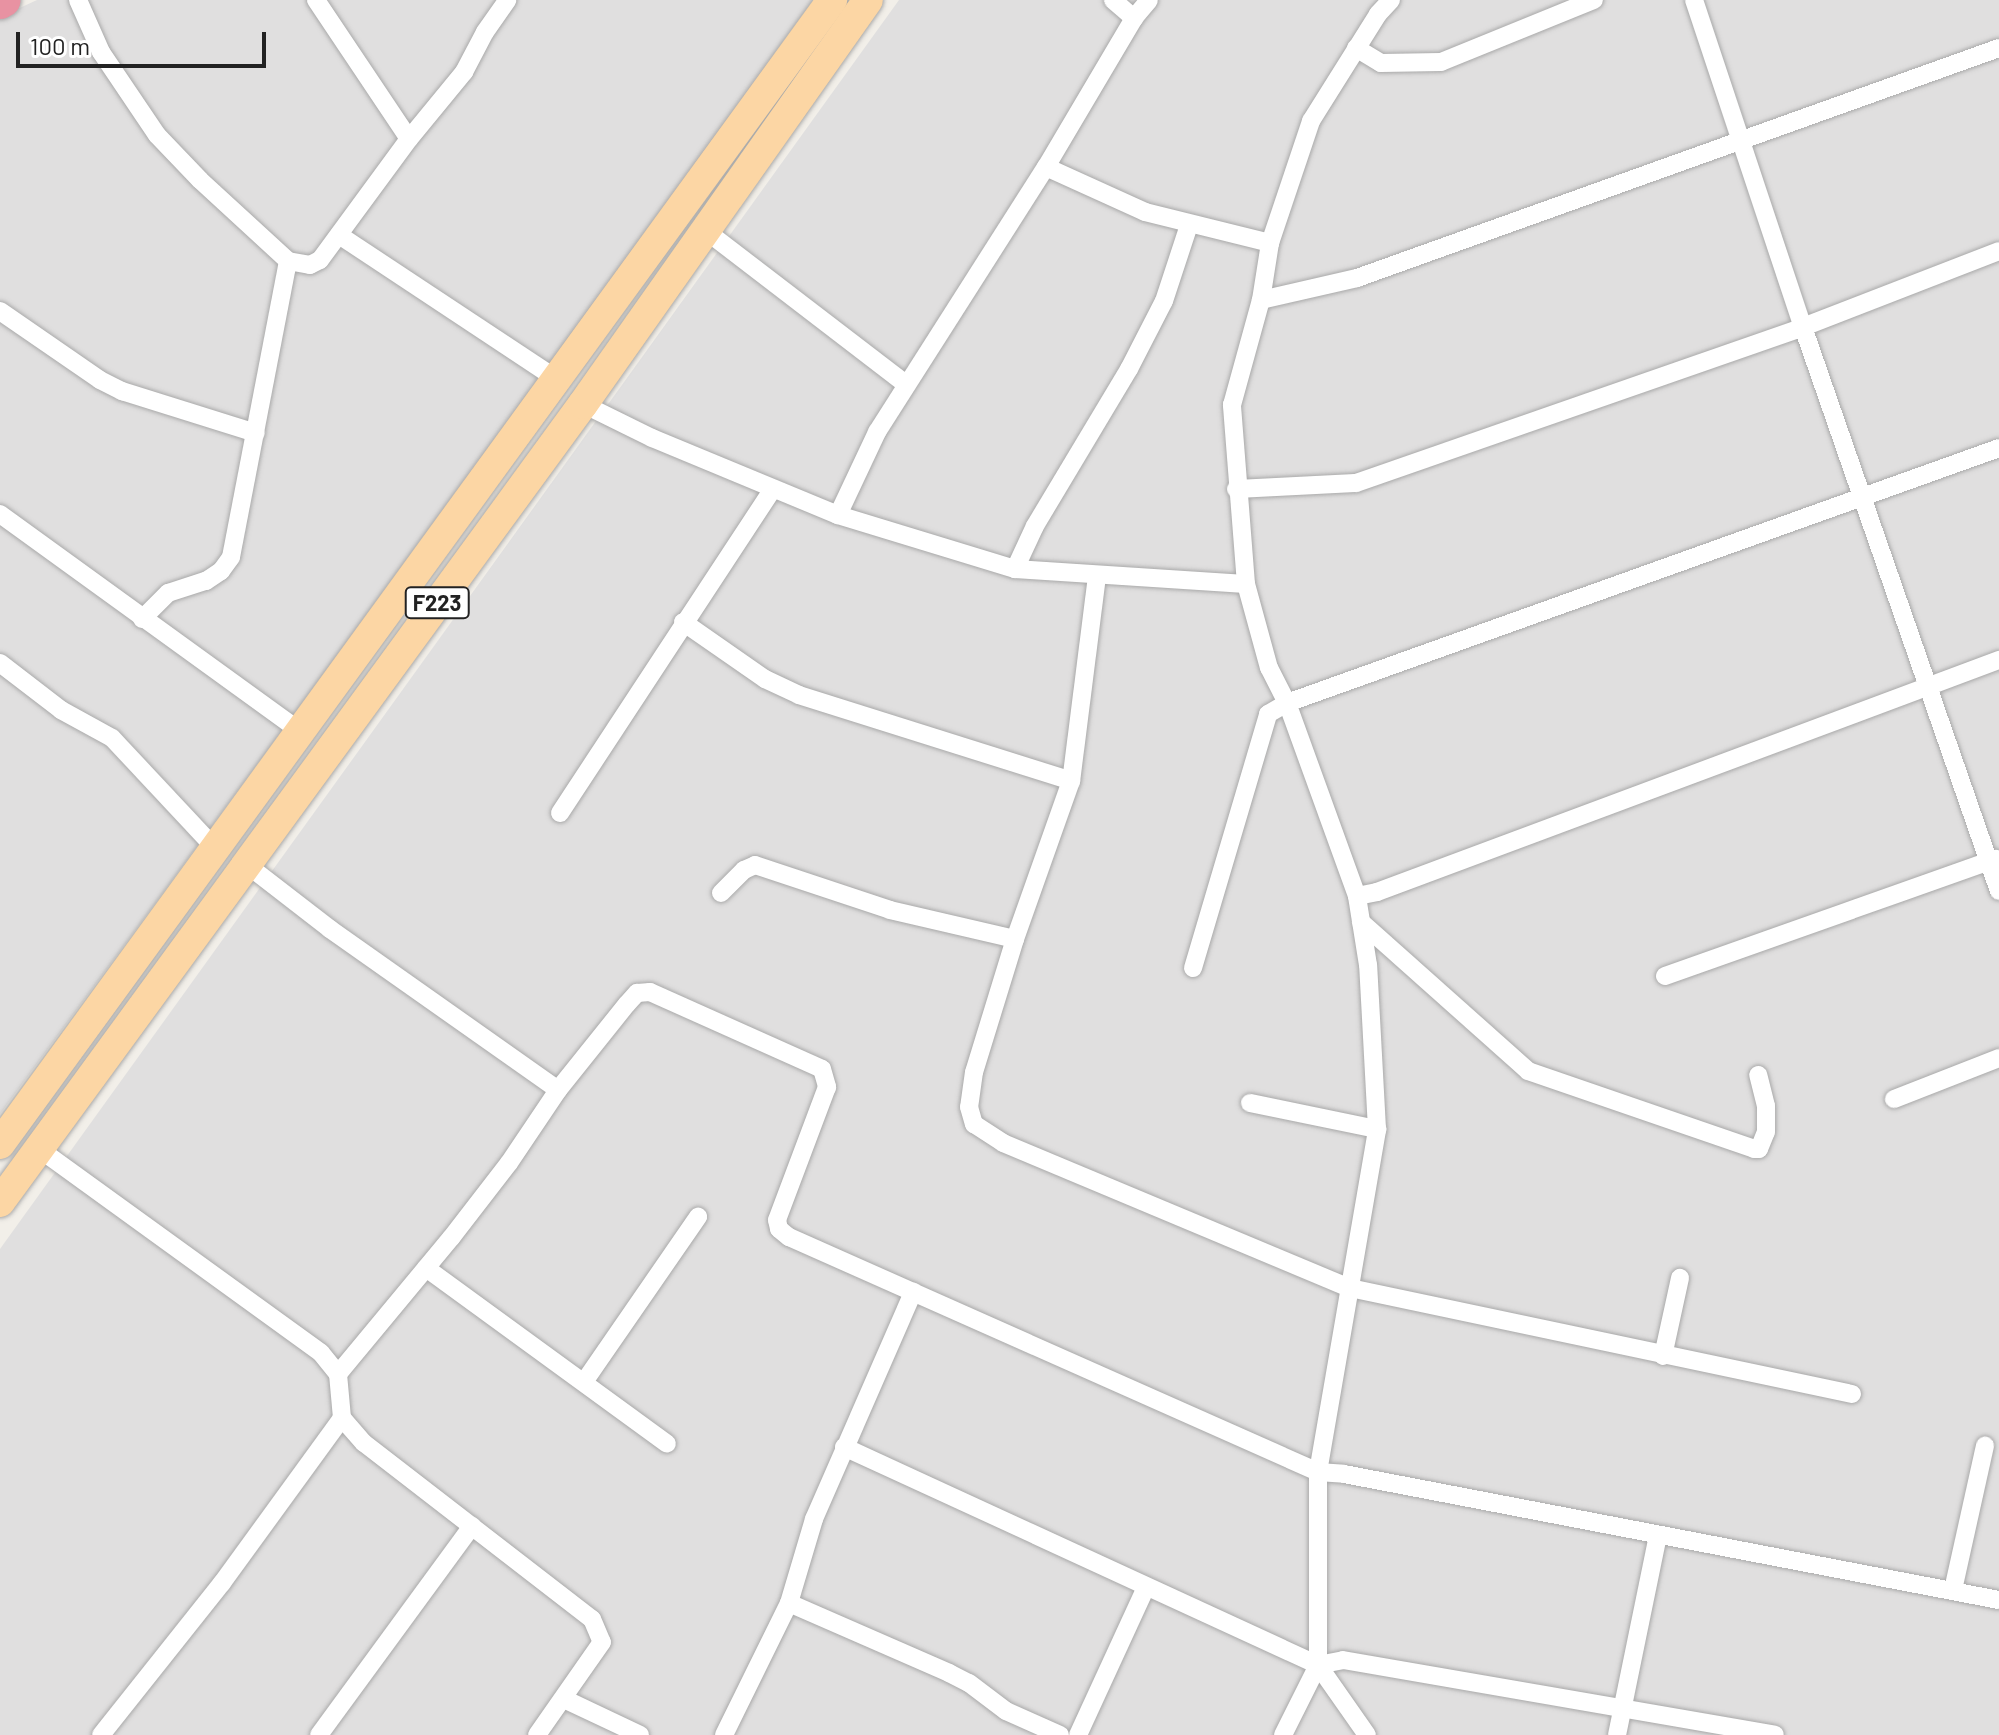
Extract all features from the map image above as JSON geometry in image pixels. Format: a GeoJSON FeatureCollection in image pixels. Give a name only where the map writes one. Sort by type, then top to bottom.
{"type":"FeatureCollection","features":[{"type":"Feature","properties":{"kind":"main road","name":"F223"},"geometry":{"type":"LineString","coordinates":[[0,1144],[832,0]]}},
{"type":"Feature","properties":{"kind":"main road","name":"F223"},"geometry":{"type":"LineString","coordinates":[[0,1202],[583,404],[868,0]]}},
{"type":"Feature","properties":{"kind":"street"},"geometry":{"type":"LineString","coordinates":[[78,0],[101,52],[157,135],[200,180],[288,261],[310,265],[320,260],[409,139],[464,72],[485,32],[507,0]]}},
{"type":"Feature","properties":{"kind":"street"},"geometry":{"type":"LineString","coordinates":[[316,0],[409,139]]}},
{"type":"Feature","properties":{"kind":"street"},"geometry":{"type":"LineString","coordinates":[[1113,0],[1134,18]]}},
{"type":"Feature","properties":{"kind":"street"},"geometry":{"type":"LineString","coordinates":[[838,515],[877,432],[1046,167],[1134,18],[1149,0]]}},
{"type":"Feature","properties":{"kind":"street"},"geometry":{"type":"LineString","coordinates":[[1283,1735],[1318,1665],[1318,1472],[1377,1129],[1368,965],[1357,896],[1287,703],[1269,668],[1246,584],[1236,489],[1232,405],[1261,300],[1270,243],[1311,121],[1356,48],[1391,0]]}},
{"type":"Feature","properties":{"kind":"street"},"geometry":{"type":"LineString","coordinates":[[1356,48],[1381,63],[1441,62],[1594,0]]}},
{"type":"Feature","properties":{"kind":"street"},"geometry":{"type":"LineString","coordinates":[[1694,0],[1862,497],[1993,860],[1999,891]]}},
{"type":"Feature","properties":{"kind":"street"},"geometry":{"type":"LineString","coordinates":[[1261,300],[1357,278],[1999,48]]}},
{"type":"Feature","properties":{"kind":"street"},"geometry":{"type":"LineString","coordinates":[[1046,167],[1145,212],[1270,243]]}},
{"type":"Feature","properties":{"kind":"street"},"geometry":{"type":"LineString","coordinates":[[1015,569],[1035,526],[1122,381],[1164,301],[1189,225]]}},
{"type":"Feature","properties":{"kind":"street"},"geometry":{"type":"LineString","coordinates":[[705,230],[906,384]]}},
{"type":"Feature","properties":{"kind":"street"},"geometry":{"type":"LineString","coordinates":[[339,235],[558,380]]}},
{"type":"Feature","properties":{"kind":"street"},"geometry":{"type":"LineString","coordinates":[[1236,489],[1356,483],[1803,327],[1999,251]]}},
{"type":"Feature","properties":{"kind":"street"},"geometry":{"type":"LineString","coordinates":[[142,619],[168,593],[206,581],[221,571],[231,557],[288,261]]}},
{"type":"Feature","properties":{"kind":"street"},"geometry":{"type":"LineString","coordinates":[[0,311],[100,380],[122,391],[256,433]]}},
{"type":"Feature","properties":{"kind":"street"},"geometry":{"type":"LineString","coordinates":[[583,404],[772,490],[838,515],[1015,569],[1246,584]]}},
{"type":"Feature","properties":{"kind":"street"},"geometry":{"type":"LineString","coordinates":[[1193,968],[1268,714],[1287,703],[1999,448]]}},
{"type":"Feature","properties":{"kind":"street"},"geometry":{"type":"LineString","coordinates":[[560,813],[772,490]]}},
{"type":"Feature","properties":{"kind":"street"},"geometry":{"type":"LineString","coordinates":[[0,514],[300,731]]}},
{"type":"Feature","properties":{"kind":"street"},"geometry":{"type":"LineString","coordinates":[[1097,576],[1071,781],[1015,939],[974,1072],[969,1107],[974,1124],[1003,1143],[1350,1288],[1852,1394]]}},
{"type":"Feature","properties":{"kind":"street"},"geometry":{"type":"LineString","coordinates":[[683,622],[765,679],[799,695],[1071,781]]}},
{"type":"Feature","properties":{"kind":"street"},"geometry":{"type":"LineString","coordinates":[[1357,896],[1377,892],[1999,660]]}},
{"type":"Feature","properties":{"kind":"street"},"geometry":{"type":"LineString","coordinates":[[0,663],[61,710],[112,738],[214,847]]}},
{"type":"Feature","properties":{"kind":"street"},"geometry":{"type":"LineString","coordinates":[[1665,976],[1993,860]]}},
{"type":"Feature","properties":{"kind":"street"},"geometry":{"type":"LineString","coordinates":[[246,864],[330,929],[558,1090]]}},
{"type":"Feature","properties":{"kind":"street"},"geometry":{"type":"LineString","coordinates":[[721,893],[744,870],[755,865],[890,910],[1015,939]]}},
{"type":"Feature","properties":{"kind":"street"},"geometry":{"type":"LineString","coordinates":[[1361,922],[1528,1071],[1754,1149],[1759,1149],[1766,1132],[1766,1106],[1758,1075]]}},
{"type":"Feature","properties":{"kind":"street"},"geometry":{"type":"LineString","coordinates":[[338,1374],[509,1163],[558,1090],[637,993],[650,992],[808,1060],[822,1069],[827,1087],[777,1220],[779,1229],[913,1292],[1318,1472],[1344,1474],[1999,1600]]}},
{"type":"Feature","properties":{"kind":"street"},"geometry":{"type":"LineString","coordinates":[[1894,1099],[1999,1058]]}},
{"type":"Feature","properties":{"kind":"street"},"geometry":{"type":"LineString","coordinates":[[1250,1103],[1377,1129]]}},
{"type":"Feature","properties":{"kind":"street"},"geometry":{"type":"LineString","coordinates":[[38,1148],[321,1353],[338,1374],[342,1418],[364,1443],[592,1619],[602,1642],[537,1735]]}},
{"type":"Feature","properties":{"kind":"street"},"geometry":{"type":"LineString","coordinates":[[584,1382],[698,1217]]}},
{"type":"Feature","properties":{"kind":"street"},"geometry":{"type":"LineString","coordinates":[[426,1268],[667,1444]]}},
{"type":"Feature","properties":{"kind":"street"},"geometry":{"type":"LineString","coordinates":[[1663,1356],[1680,1278]]}},
{"type":"Feature","properties":{"kind":"street"},"geometry":{"type":"LineString","coordinates":[[724,1735],[789,1603],[814,1519],[913,1292]]}},
{"type":"Feature","properties":{"kind":"street"},"geometry":{"type":"LineString","coordinates":[[101,1735],[222,1583],[342,1418]]}},
{"type":"Feature","properties":{"kind":"street"},"geometry":{"type":"LineString","coordinates":[[1953,1590],[1985,1446]]}},
{"type":"Feature","properties":{"kind":"street"},"geometry":{"type":"LineString","coordinates":[[844,1447],[1318,1665],[1367,1735]]}},
{"type":"Feature","properties":{"kind":"street"},"geometry":{"type":"LineString","coordinates":[[319,1735],[472,1526]]}},
{"type":"Feature","properties":{"kind":"street"},"geometry":{"type":"LineString","coordinates":[[1617,1735],[1658,1535]]}},
{"type":"Feature","properties":{"kind":"street"},"geometry":{"type":"LineString","coordinates":[[1078,1735],[1146,1587]]}},
{"type":"Feature","properties":{"kind":"street"},"geometry":{"type":"LineString","coordinates":[[789,1603],[959,1678],[1006,1711],[1060,1735]]}},
{"type":"Feature","properties":{"kind":"street"},"geometry":{"type":"LineString","coordinates":[[1318,1665],[1343,1660],[1775,1735]]}},
{"type":"Feature","properties":{"kind":"street"},"geometry":{"type":"LineString","coordinates":[[564,1699],[640,1735]]}},
{"type":"Feature","properties":{"kind":"shaded area"},"geometry":{"type":"Polygon","coordinates":[[[37,0],[813,0],[599,300],[0,1114],[0,17],[37,0]]]}},
{"type":"Feature","properties":{"kind":"shaded area"},"geometry":{"type":"Polygon","coordinates":[[[899,0],[1999,0],[1999,1735],[0,1735],[0,1249],[899,0]]]}}]}
